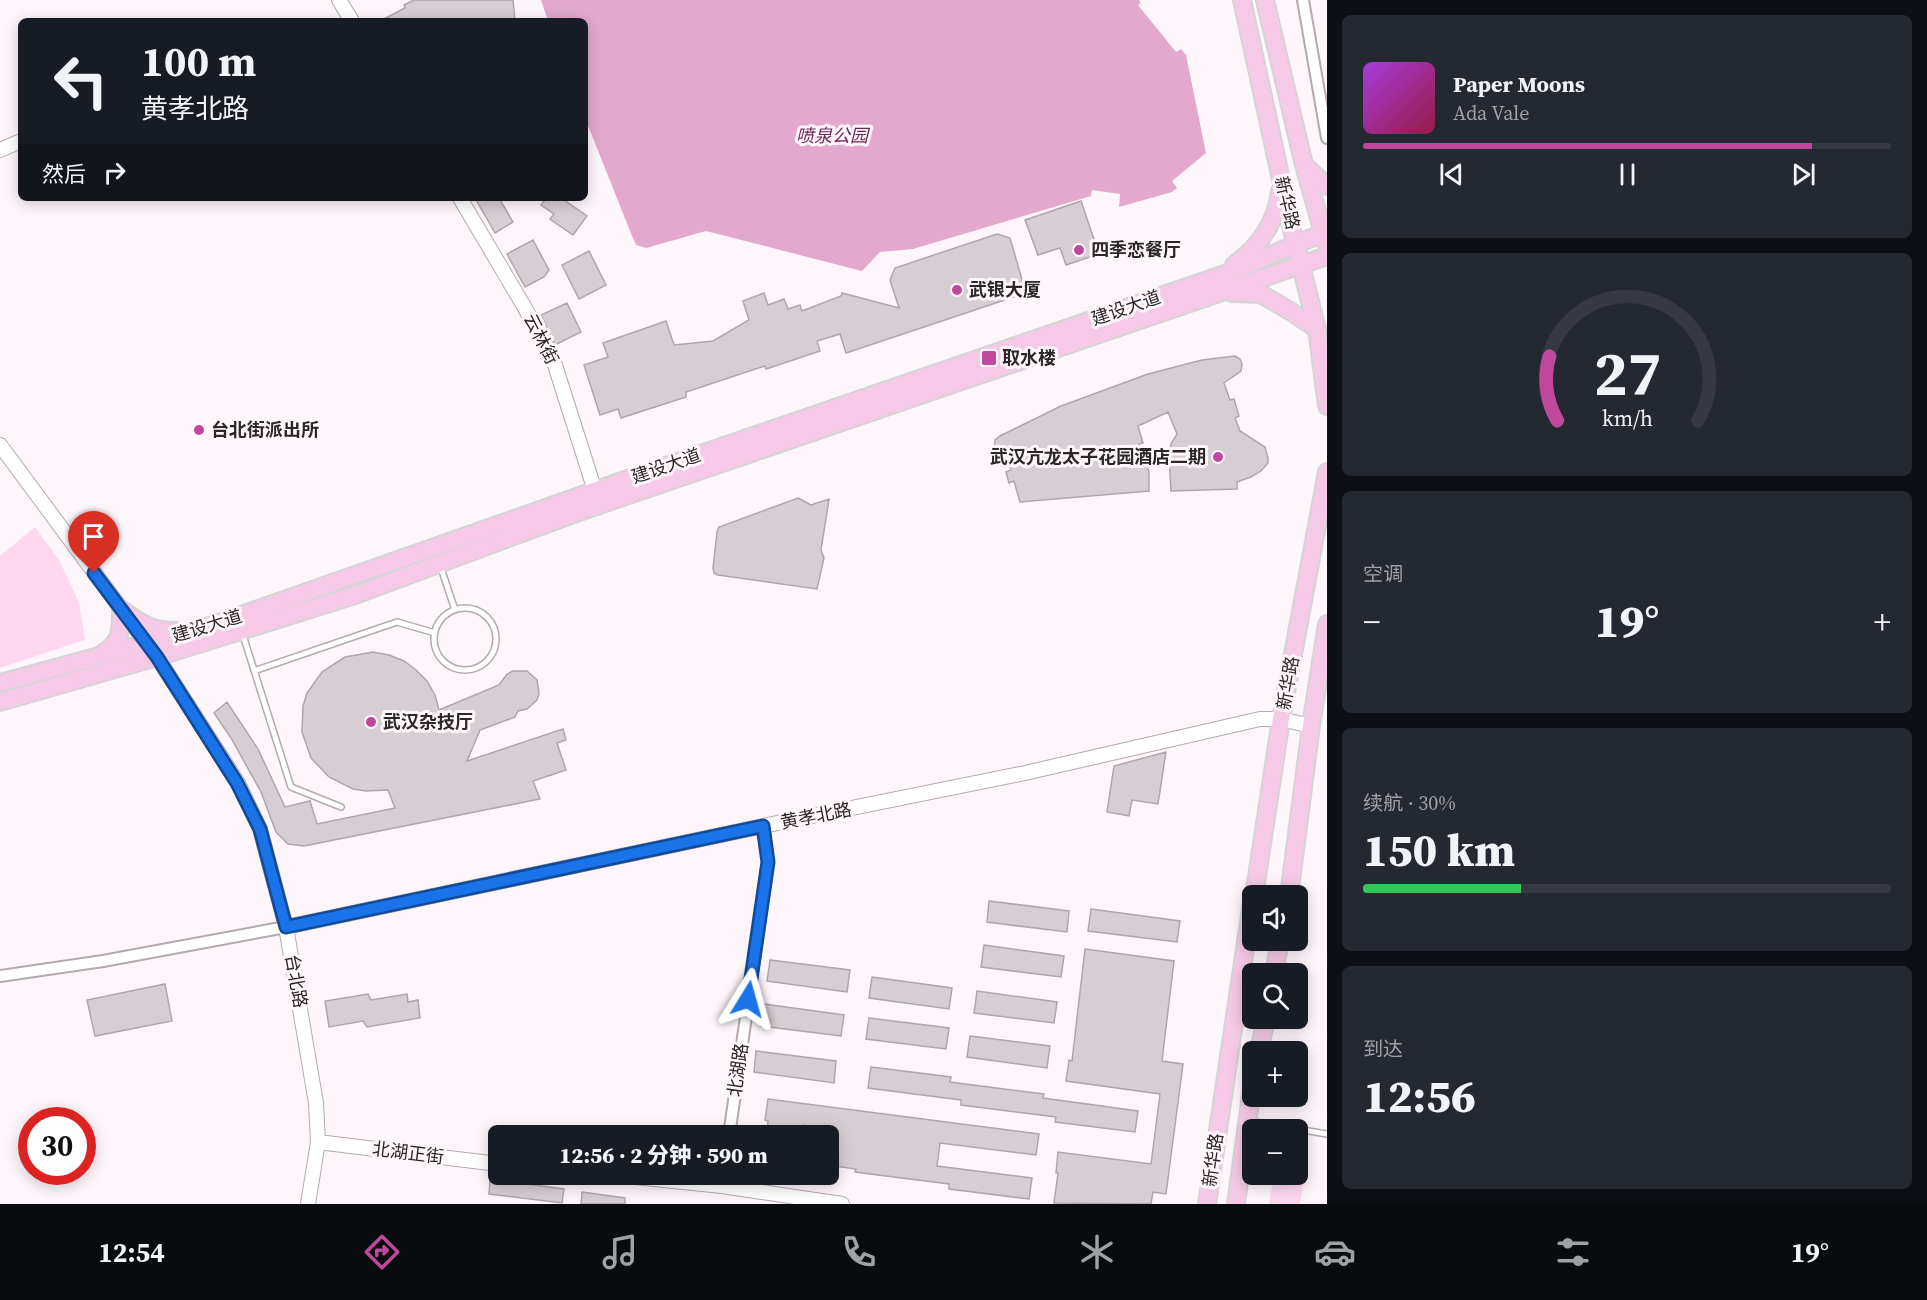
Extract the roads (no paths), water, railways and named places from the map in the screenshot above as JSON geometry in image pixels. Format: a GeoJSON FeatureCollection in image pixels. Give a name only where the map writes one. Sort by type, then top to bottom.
{"type":"FeatureCollection","features":[{"type":"Feature","properties":{"kind":"main road","name":"新华路"},"geometry":{"type":"LineString","coordinates":[[1242,0],[1317,329],[1327,406]]}},
{"type":"Feature","properties":{"kind":"main road","name":"新华路"},"geometry":{"type":"LineString","coordinates":[[1264,0],[1304,165],[1326,238]]}},
{"type":"Feature","properties":{"kind":"main road"},"geometry":{"type":"LineString","coordinates":[[1222,274],[1242,259],[1269,229],[1278,208],[1280,191],[1278,163]]}},
{"type":"Feature","properties":{"kind":"main road"},"geometry":{"type":"LineString","coordinates":[[1304,165],[1327,186]]}},
{"type":"Feature","properties":{"kind":"main road","name":"建设大道"},"geometry":{"type":"LineString","coordinates":[[0,702],[152,650],[213,625],[1263,260],[1296,243],[1326,238]]}},
{"type":"Feature","properties":{"kind":"main road","name":"建设大道"},"geometry":{"type":"LineString","coordinates":[[0,683],[96,657],[152,650],[241,630],[352,596],[576,513],[1327,256]]}},
{"type":"Feature","properties":{"kind":"main road"},"geometry":{"type":"LineString","coordinates":[[1223,292],[1261,294],[1317,329]]}},
{"type":"Feature","properties":{"kind":"main road","name":"新华路"},"geometry":{"type":"LineString","coordinates":[[1256,885],[1281,720],[1327,472]]}},
{"type":"Feature","properties":{"kind":"main road"},"geometry":{"type":"LineString","coordinates":[[121,609],[144,626],[162,631],[182,631],[213,625]]}},
{"type":"Feature","properties":{"kind":"main road"},"geometry":{"type":"LineString","coordinates":[[96,657],[116,644],[121,629],[121,609]]}},
{"type":"Feature","properties":{"kind":"main road","name":"新华路"},"geometry":{"type":"LineString","coordinates":[[1290,885],[1327,624]]}},
{"type":"Feature","properties":{"kind":"main road","name":"新华路"},"geometry":{"type":"LineString","coordinates":[[1207,1204],[1245,951]]}},
{"type":"Feature","properties":{"kind":"main road","name":"新华路"},"geometry":{"type":"LineString","coordinates":[[1236,1204],[1242,1159]]}},
{"type":"Feature","properties":{"kind":"street"},"geometry":{"type":"LineString","coordinates":[[339,0],[347,18]]}},
{"type":"Feature","properties":{"kind":"street"},"geometry":{"type":"LineString","coordinates":[[1303,0],[1327,138]]}},
{"type":"Feature","properties":{"kind":"street"},"geometry":{"type":"LineString","coordinates":[[0,150],[18,142]]}},
{"type":"Feature","properties":{"kind":"street","name":"云林街"},"geometry":{"type":"LineString","coordinates":[[462,201],[554,362],[596,491]]}},
{"type":"Feature","properties":{"kind":"street","name":"台北路"},"geometry":{"type":"LineString","coordinates":[[0,445],[152,650],[237,783],[260,829],[286,927],[316,1103],[318,1142],[308,1204]]}},
{"type":"Feature","properties":{"kind":"street","name":"黄孝北路"},"geometry":{"type":"LineString","coordinates":[[286,927],[1025,773],[1260,719],[1281,720],[1311,726]]}},
{"type":"Feature","properties":{"kind":"street","name":"北湖路"},"geometry":{"type":"LineString","coordinates":[[731,1125],[768,862],[763,826]]}},
{"type":"Feature","properties":{"kind":"street"},"geometry":{"type":"LineString","coordinates":[[0,976],[103,961],[286,927]]}},
{"type":"Feature","properties":{"kind":"street","name":"北湖正街"},"geometry":{"type":"LineString","coordinates":[[318,1142],[488,1163]]}},
{"type":"Feature","properties":{"kind":"street"},"geometry":{"type":"LineString","coordinates":[[748,1185],[842,1204]]}},
{"type":"Feature","properties":{"kind":"lane"},"geometry":{"type":"LineString","coordinates":[[440,564],[455,610]]}},
{"type":"Feature","properties":{"kind":"lane"},"geometry":{"type":"LineString","coordinates":[[465,608],[485,615],[491,622],[496,641],[489,659],[482,666],[463,670],[453,668],[437,654],[434,643],[435,633],[438,623],[446,615],[465,608]]}},
{"type":"Feature","properties":{"kind":"lane"},"geometry":{"type":"LineString","coordinates":[[254,671],[397,622],[435,633]]}},
{"type":"Feature","properties":{"kind":"lane"},"geometry":{"type":"LineString","coordinates":[[241,630],[291,788],[340,807]]}},
{"type":"Feature","properties":{"kind":"lane"},"geometry":{"type":"LineString","coordinates":[[1308,1131],[1327,1134]]}},
{"type":"Feature","properties":{"kind":"place","name":"四季恋餐厅"},"geometry":{"type":"Point","coordinates":[1079,250]}},
{"type":"Feature","properties":{"kind":"place","name":"武银大厦"},"geometry":{"type":"Point","coordinates":[957,290]}},
{"type":"Feature","properties":{"kind":"place","name":"取水楼"},"geometry":{"type":"Point","coordinates":[989,358]}},
{"type":"Feature","properties":{"kind":"place","name":"台北街派出所"},"geometry":{"type":"Point","coordinates":[199,430]}},
{"type":"Feature","properties":{"kind":"place","name":"武汉亢龙太子花园酒店二期"},"geometry":{"type":"Point","coordinates":[1218,457]}},
{"type":"Feature","properties":{"kind":"place","name":"武汉杂技厅"},"geometry":{"type":"Point","coordinates":[371,722]}},
{"type":"Feature","properties":{"kind":"park label","name":"喷泉公园"},"geometry":{"type":"Point","coordinates":[832,136]}}]}
